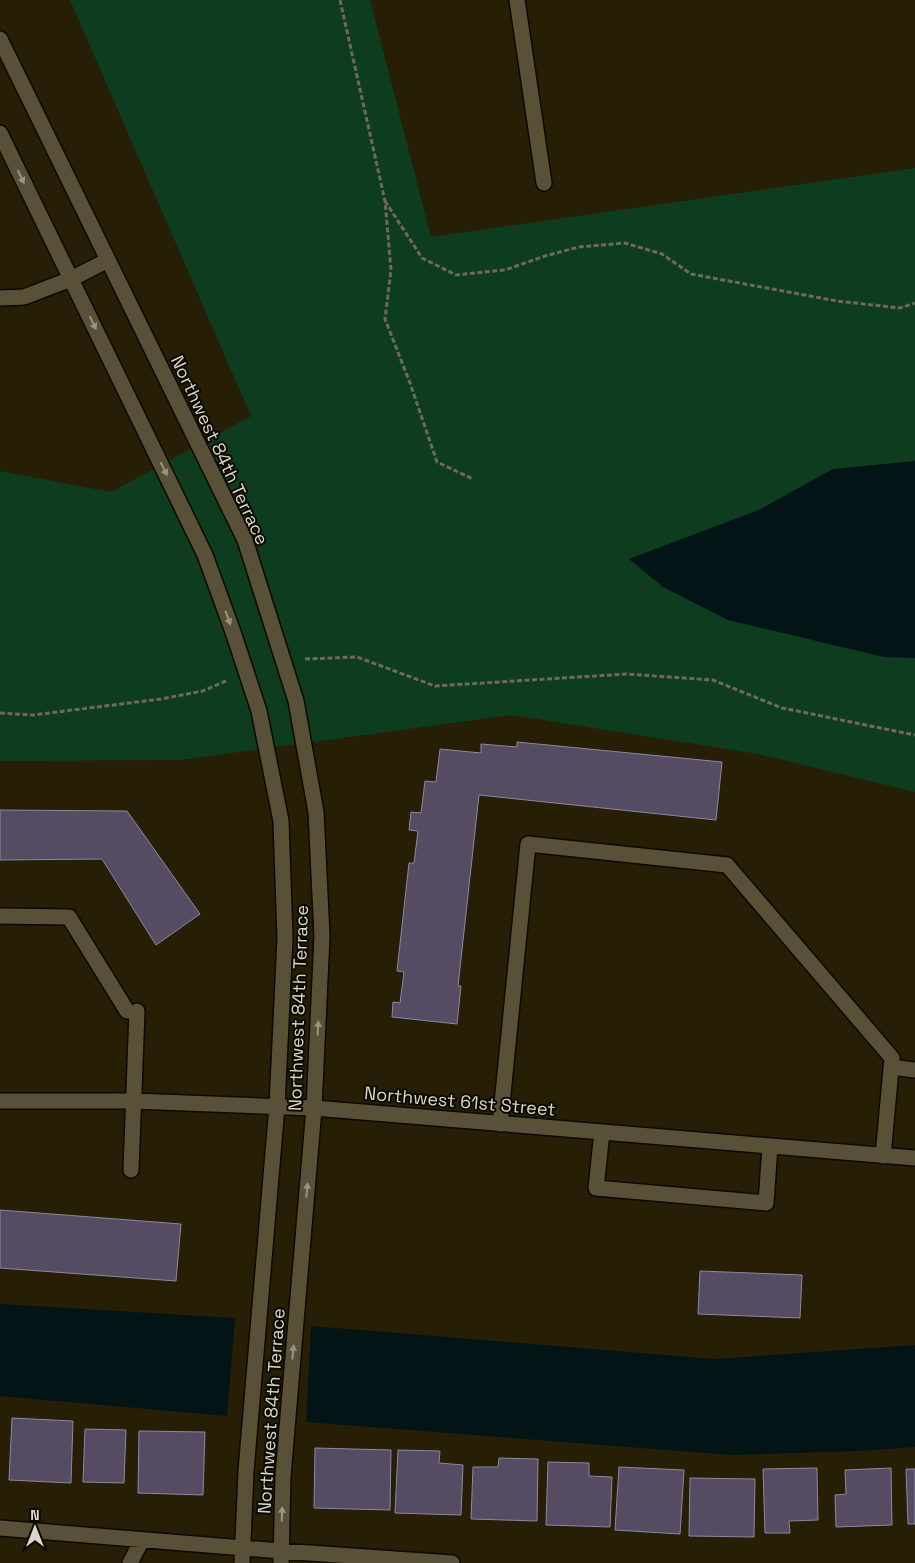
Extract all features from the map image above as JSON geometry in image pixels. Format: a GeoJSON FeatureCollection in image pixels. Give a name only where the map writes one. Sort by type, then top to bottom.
{"type":"FeatureCollection","features":[{"type":"Feature","properties":{"kind":"street"},"geometry":{"type":"LineString","coordinates":[[517,0],[544,182]]}},
{"type":"Feature","properties":{"kind":"street","name":"Northwest 84th Terrace"},"geometry":{"type":"LineString","coordinates":[[0,38],[245,540],[296,701],[316,812],[322,936],[314,1108],[283,1476],[281,1557]]}},
{"type":"Feature","properties":{"kind":"street","name":"Northwest 84th Terrace"},"geometry":{"type":"LineString","coordinates":[[0,133],[205,555],[259,711],[281,820],[285,938],[277,1106],[246,1471],[242,1563]]}},
{"type":"Feature","properties":{"kind":"street"},"geometry":{"type":"LineString","coordinates":[[0,298],[24,297],[71,279],[108,260]]}},
{"type":"Feature","properties":{"kind":"street"},"geometry":{"type":"LineString","coordinates":[[500,1124],[528,844],[727,866],[892,1058],[883,1156]]}},
{"type":"Feature","properties":{"kind":"street"},"geometry":{"type":"LineString","coordinates":[[0,916],[69,917],[132,1011],[134,1101],[131,1170]]}},
{"type":"Feature","properties":{"kind":"street"},"geometry":{"type":"LineString","coordinates":[[891,1068],[915,1070]]}},
{"type":"Feature","properties":{"kind":"street","name":"Northwest 61st Street"},"geometry":{"type":"LineString","coordinates":[[0,1101],[134,1101],[314,1108],[915,1158]]}},
{"type":"Feature","properties":{"kind":"street"},"geometry":{"type":"LineString","coordinates":[[602,1132],[596,1188],[766,1203],[770,1146]]}},
{"type":"Feature","properties":{"kind":"street"},"geometry":{"type":"LineString","coordinates":[[0,1528],[242,1548],[281,1557],[452,1563]]}},
{"type":"Feature","properties":{"kind":"street"},"geometry":{"type":"LineString","coordinates":[[130,1563],[142,1540]]}},
{"type":"Feature","properties":{"kind":"path"},"geometry":{"type":"LineString","coordinates":[[340,0],[385,201],[392,270],[385,319],[410,383],[437,462],[473,479]]}},
{"type":"Feature","properties":{"kind":"path"},"geometry":{"type":"LineString","coordinates":[[385,201],[422,258],[456,275],[505,270],[579,247],[626,243],[662,254],[691,274],[837,301],[900,308],[915,304]]}},
{"type":"Feature","properties":{"kind":"path"},"geometry":{"type":"LineString","coordinates":[[283,659],[357,657],[435,686],[626,674],[713,680],[782,708],[915,735]]}},
{"type":"Feature","properties":{"kind":"path"},"geometry":{"type":"LineString","coordinates":[[0,713],[33,715],[162,699],[203,691],[246,672]]}},
{"type":"Feature","properties":{"kind":"green space"},"geometry":{"type":"Polygon","coordinates":[[[70,0],[370,0],[431,237],[915,168],[915,792],[758,754],[511,715],[180,760],[0,761],[0,471],[111,492],[251,416],[70,0]]]}},
{"type":"Feature","properties":{"kind":"shaded area"},"geometry":{"type":"Polygon","coordinates":[[[915,461],[915,658],[884,657],[728,620],[663,587],[629,559],[759,510],[833,469],[915,461]]]}},
{"type":"Feature","properties":{"kind":"shaded area"},"geometry":{"type":"Polygon","coordinates":[[[0,1304],[235,1318],[227,1416],[0,1396],[0,1304]]]}},
{"type":"Feature","properties":{"kind":"shaded area"},"geometry":{"type":"Polygon","coordinates":[[[311,1326],[715,1359],[915,1345],[915,1447],[860,1451],[731,1455],[306,1422],[311,1326]]]}},
{"type":"Feature","properties":{"kind":"building"},"geometry":{"type":"Polygon","coordinates":[[[517,742],[722,762],[716,820],[479,795],[458,986],[461,986],[457,1024],[392,1017],[393,1002],[400,1003],[404,972],[397,971],[409,863],[414,863],[418,831],[409,830],[411,812],[421,813],[425,781],[436,782],[440,749],[481,753],[481,744],[517,747],[517,742]]]}},
{"type":"Feature","properties":{"kind":"building"},"geometry":{"type":"Polygon","coordinates":[[[0,810],[127,811],[200,914],[156,945],[102,859],[0,860],[0,810]]]}},
{"type":"Feature","properties":{"kind":"building"},"geometry":{"type":"Polygon","coordinates":[[[0,1210],[181,1224],[176,1281],[0,1268],[0,1210]]]}},
{"type":"Feature","properties":{"kind":"building"},"geometry":{"type":"Polygon","coordinates":[[[700,1271],[802,1275],[800,1318],[698,1314],[700,1271]]]}},
{"type":"Feature","properties":{"kind":"building"},"geometry":{"type":"Polygon","coordinates":[[[12,1418],[73,1421],[71,1483],[9,1480],[12,1418]]]}},
{"type":"Feature","properties":{"kind":"building"},"geometry":{"type":"Polygon","coordinates":[[[85,1429],[126,1430],[124,1483],[83,1482],[85,1429]]]}},
{"type":"Feature","properties":{"kind":"building"},"geometry":{"type":"Polygon","coordinates":[[[139,1431],[205,1432],[203,1495],[138,1493],[139,1431]]]}},
{"type":"Feature","properties":{"kind":"building"},"geometry":{"type":"Polygon","coordinates":[[[315,1448],[391,1450],[390,1510],[314,1508],[315,1448]]]}},
{"type":"Feature","properties":{"kind":"building"},"geometry":{"type":"Polygon","coordinates":[[[398,1450],[440,1451],[439,1463],[463,1465],[461,1515],[395,1513],[398,1450]]]}},
{"type":"Feature","properties":{"kind":"building"},"geometry":{"type":"Polygon","coordinates":[[[499,1458],[538,1459],[537,1521],[471,1519],[473,1467],[498,1467],[499,1458]]]}},
{"type":"Feature","properties":{"kind":"building"},"geometry":{"type":"Polygon","coordinates":[[[548,1462],[589,1463],[589,1476],[612,1477],[610,1527],[546,1525],[548,1462]]]}},
{"type":"Feature","properties":{"kind":"building"},"geometry":{"type":"Polygon","coordinates":[[[619,1467],[684,1470],[680,1534],[615,1530],[619,1467]]]}},
{"type":"Feature","properties":{"kind":"building"},"geometry":{"type":"Polygon","coordinates":[[[817,1468],[818,1520],[789,1521],[790,1533],[765,1533],[763,1469],[817,1468]]]}},
{"type":"Feature","properties":{"kind":"building"},"geometry":{"type":"Polygon","coordinates":[[[891,1468],[892,1525],[836,1527],[835,1495],[846,1494],[845,1470],[891,1468]]]}},
{"type":"Feature","properties":{"kind":"building"},"geometry":{"type":"Polygon","coordinates":[[[906,1469],[915,1469],[915,1524],[908,1524],[906,1469]]]}},
{"type":"Feature","properties":{"kind":"building"},"geometry":{"type":"Polygon","coordinates":[[[690,1478],[755,1479],[754,1537],[689,1536],[690,1478]]]}}]}
